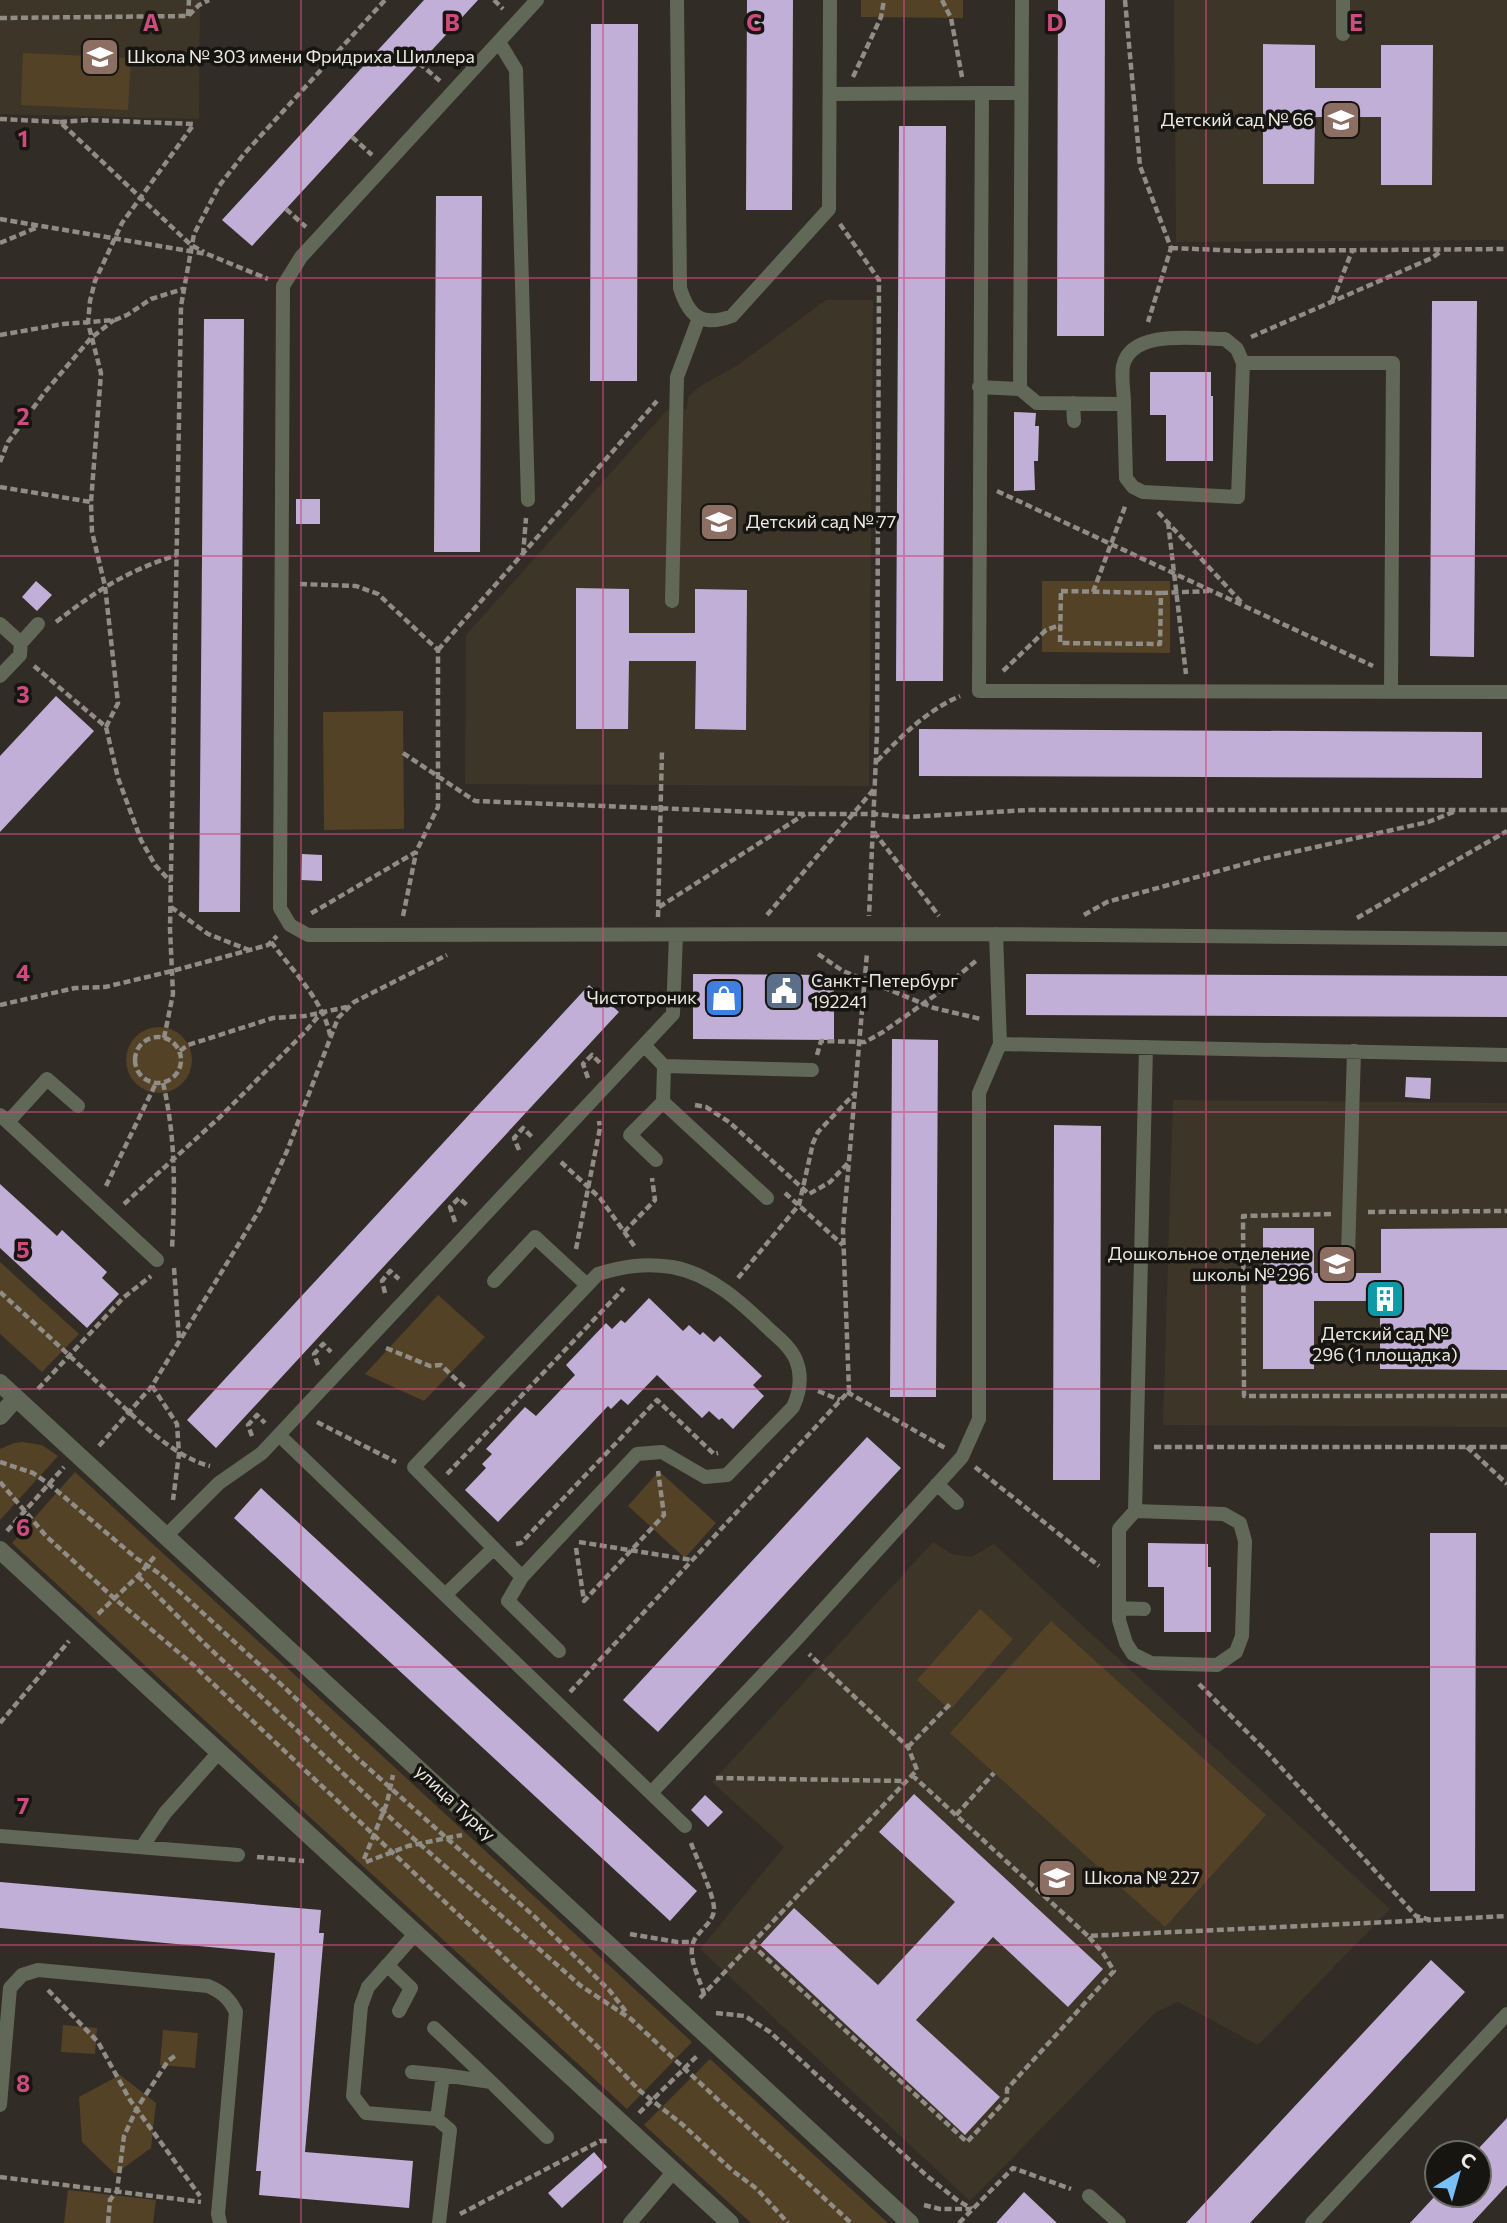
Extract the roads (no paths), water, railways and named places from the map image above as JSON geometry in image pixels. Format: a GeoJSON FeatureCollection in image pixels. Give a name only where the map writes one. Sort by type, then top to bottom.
{"type":"FeatureCollection","features":[{"type":"Feature","properties":{"kind":"street","name":"улица Турку"},"geometry":{"type":"LineString","coordinates":[[0,1383],[910,2223]]}},
{"type":"Feature","properties":{"kind":"street"},"geometry":{"type":"LineString","coordinates":[[0,1416],[16,1398]]}},
{"type":"Feature","properties":{"kind":"street"},"geometry":{"type":"LineString","coordinates":[[0,1550],[730,2223]]}},
{"type":"Feature","properties":{"kind":"lane"},"geometry":{"type":"LineString","coordinates":[[537,0],[301,257],[283,286],[280,908],[290,925],[308,935],[996,934],[1507,939]]}},
{"type":"Feature","properties":{"kind":"lane"},"geometry":{"type":"LineString","coordinates":[[677,0],[680,288],[686,307],[699,318],[717,321],[732,316],[829,209],[838,94],[830,0]]}},
{"type":"Feature","properties":{"kind":"lane"},"geometry":{"type":"LineString","coordinates":[[1020,390],[1023,0]]}},
{"type":"Feature","properties":{"kind":"lane"},"geometry":{"type":"LineString","coordinates":[[1343,0],[1343,34]]}},
{"type":"Feature","properties":{"kind":"lane"},"geometry":{"type":"LineString","coordinates":[[499,42],[516,70],[528,500]]}},
{"type":"Feature","properties":{"kind":"lane"},"geometry":{"type":"LineString","coordinates":[[982,93],[979,691],[1507,692]]}},
{"type":"Feature","properties":{"kind":"lane"},"geometry":{"type":"LineString","coordinates":[[838,94],[1021,93]]}},
{"type":"Feature","properties":{"kind":"lane"},"geometry":{"type":"LineString","coordinates":[[673,601],[677,377],[699,318]]}},
{"type":"Feature","properties":{"kind":"lane"},"geometry":{"type":"LineString","coordinates":[[1167,338],[1226,339],[1237,349],[1243,363],[1238,497],[1138,489],[1126,478],[1124,404],[1123,364],[1133,349],[1150,340],[1167,338]]}},
{"type":"Feature","properties":{"kind":"lane"},"geometry":{"type":"LineString","coordinates":[[1243,363],[1393,363],[1391,692]]}},
{"type":"Feature","properties":{"kind":"lane"},"geometry":{"type":"LineString","coordinates":[[979,387],[1020,390],[1037,403],[1124,404]]}},
{"type":"Feature","properties":{"kind":"lane"},"geometry":{"type":"LineString","coordinates":[[1073,404],[1074,421]]}},
{"type":"Feature","properties":{"kind":"lane"},"geometry":{"type":"LineString","coordinates":[[0,624],[21,649]]}},
{"type":"Feature","properties":{"kind":"lane"},"geometry":{"type":"LineString","coordinates":[[0,676],[38,624]]}},
{"type":"Feature","properties":{"kind":"lane"},"geometry":{"type":"LineString","coordinates":[[651,1793],[795,1641],[962,1457],[979,1419],[979,1093],[1000,1044],[996,934]]}},
{"type":"Feature","properties":{"kind":"lane"},"geometry":{"type":"LineString","coordinates":[[166,1536],[219,1483],[262,1453],[274,1431],[299,1413],[673,1014],[676,935]]}},
{"type":"Feature","properties":{"kind":"lane"},"geometry":{"type":"LineString","coordinates":[[1000,1044],[1507,1055]]}},
{"type":"Feature","properties":{"kind":"lane"},"geometry":{"type":"LineString","coordinates":[[644,1045],[664,1066],[812,1070]]}},
{"type":"Feature","properties":{"kind":"lane"},"geometry":{"type":"LineString","coordinates":[[1135,1511],[1224,1514],[1240,1523],[1245,1541],[1242,1636],[1236,1652],[1217,1665],[1151,1663],[1133,1654],[1126,1643],[1119,1620],[1119,1529],[1135,1511],[1146,1047]]}},
{"type":"Feature","properties":{"kind":"lane"},"geometry":{"type":"LineString","coordinates":[[1348,1255],[1354,1051]]}},
{"type":"Feature","properties":{"kind":"lane"},"geometry":{"type":"LineString","coordinates":[[656,1160],[630,1135],[663,1102],[664,1066]]}},
{"type":"Feature","properties":{"kind":"lane"},"geometry":{"type":"LineString","coordinates":[[78,1106],[47,1079],[4,1118],[111,1217],[156,1266]]}},
{"type":"Feature","properties":{"kind":"lane"},"geometry":{"type":"LineString","coordinates":[[663,1102],[767,1198]]}},
{"type":"Feature","properties":{"kind":"lane"},"geometry":{"type":"LineString","coordinates":[[494,1281],[535,1237],[587,1285]]}},
{"type":"Feature","properties":{"kind":"lane"},"geometry":{"type":"LineString","coordinates":[[522,1577],[414,1467],[598,1274],[627,1265],[647,1264],[675,1268],[700,1276],[743,1304],[796,1359],[800,1378],[799,1394],[793,1406],[727,1475],[705,1476],[662,1452],[638,1454],[522,1577],[508,1601],[559,1651]]}},
{"type":"Feature","properties":{"kind":"lane"},"geometry":{"type":"LineString","coordinates":[[274,1431],[685,1826]]}},
{"type":"Feature","properties":{"kind":"lane"},"geometry":{"type":"LineString","coordinates":[[937,1485],[957,1503]]}},
{"type":"Feature","properties":{"kind":"lane"},"geometry":{"type":"LineString","coordinates":[[444,1595],[494,1548]]}},
{"type":"Feature","properties":{"kind":"lane"},"geometry":{"type":"LineString","coordinates":[[1119,1608],[1144,1609]]}},
{"type":"Feature","properties":{"kind":"lane"},"geometry":{"type":"LineString","coordinates":[[142,1847],[165,1813],[220,1751]]}},
{"type":"Feature","properties":{"kind":"lane"},"geometry":{"type":"LineString","coordinates":[[0,1836],[243,1856]]}},
{"type":"Feature","properties":{"kind":"lane"},"geometry":{"type":"LineString","coordinates":[[416,1933],[368,1987],[361,2006],[353,2096],[366,2113],[437,2119],[450,2130],[439,2223]]}},
{"type":"Feature","properties":{"kind":"lane"},"geometry":{"type":"LineString","coordinates":[[387,1965],[411,1988],[399,2011]]}},
{"type":"Feature","properties":{"kind":"lane"},"geometry":{"type":"LineString","coordinates":[[0,2105],[10,1988],[22,1975],[38,1970],[208,1986],[221,1991],[236,2012],[211,2203],[220,2223]]}},
{"type":"Feature","properties":{"kind":"lane"},"geometry":{"type":"LineString","coordinates":[[1312,2223],[1507,2014]]}},
{"type":"Feature","properties":{"kind":"lane"},"geometry":{"type":"LineString","coordinates":[[434,2028],[547,2137]]}},
{"type":"Feature","properties":{"kind":"lane"},"geometry":{"type":"LineString","coordinates":[[412,2071],[491,2082]]}},
{"type":"Feature","properties":{"kind":"lane"},"geometry":{"type":"LineString","coordinates":[[437,2119],[443,2075]]}},
{"type":"Feature","properties":{"kind":"lane"},"geometry":{"type":"LineString","coordinates":[[630,2223],[674,2171]]}},
{"type":"Feature","properties":{"kind":"lane"},"geometry":{"type":"LineString","coordinates":[[1089,2196],[1119,2223]]}},
{"type":"Feature","properties":{"kind":"place","name":"Школа № 303 имени Фридриха Шиллера"},"geometry":{"type":"Point","coordinates":[100,57]}},
{"type":"Feature","properties":{"kind":"place","name":"Детский сад № 66"},"geometry":{"type":"Point","coordinates":[1341,120]}},
{"type":"Feature","properties":{"kind":"place","name":"Детский сад № 77"},"geometry":{"type":"Point","coordinates":[719,522]}},
{"type":"Feature","properties":{"kind":"place","name":"Санкт-Петербург 192241"},"geometry":{"type":"Point","coordinates":[784,991]}},
{"type":"Feature","properties":{"kind":"place","name":"Чистотроник"},"geometry":{"type":"Point","coordinates":[724,998]}},
{"type":"Feature","properties":{"kind":"place","name":"Дошкольное отделение школы № 296"},"geometry":{"type":"Point","coordinates":[1337,1264]}},
{"type":"Feature","properties":{"kind":"place","name":"Детский сад № 296 (1 площадка)"},"geometry":{"type":"Point","coordinates":[1385,1299]}},
{"type":"Feature","properties":{"kind":"place","name":"Школа № 227"},"geometry":{"type":"Point","coordinates":[1057,1878]}}]}
